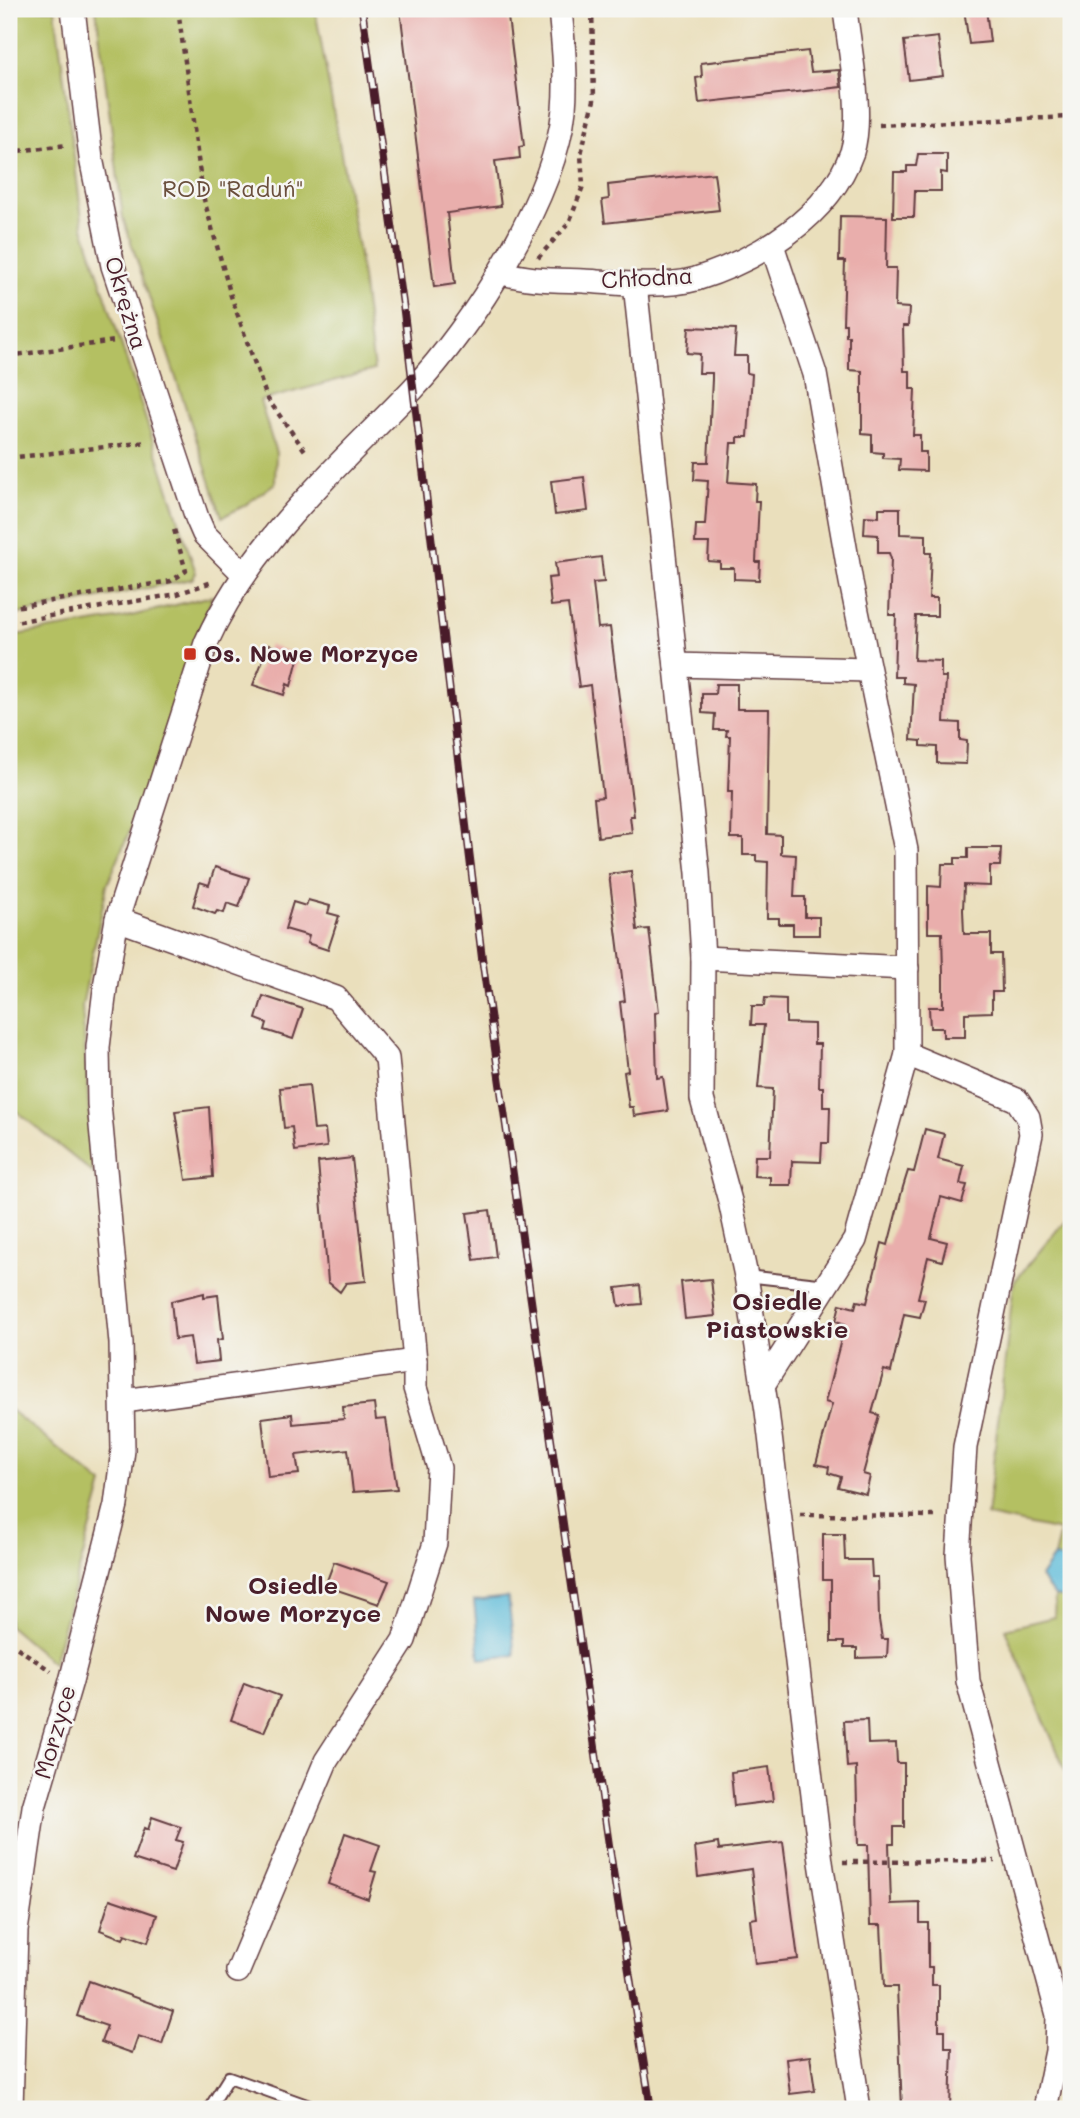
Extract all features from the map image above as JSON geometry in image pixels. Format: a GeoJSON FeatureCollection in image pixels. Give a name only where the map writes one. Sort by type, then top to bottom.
{"type":"FeatureCollection","features":[{"type":"Feature","properties":{"kind":"street","name":"Okrężna"},"geometry":{"type":"LineString","coordinates":[[73,9],[92,158],[113,266],[197,518],[204,534],[243,573]]}},
{"type":"Feature","properties":{"kind":"street","name":"Morzyce"},"geometry":{"type":"LineString","coordinates":[[11,2109],[16,1931],[34,1807],[71,1681],[116,1505],[123,1450],[124,1401],[99,1093],[98,1046],[117,919],[206,643],[223,604],[243,573],[307,497],[457,339],[500,272],[539,191],[554,152],[564,111],[560,9]]}},
{"type":"Feature","properties":{"kind":"street","name":"Chłodna"},"geometry":{"type":"LineString","coordinates":[[500,272],[520,278],[635,284],[695,280],[772,245],[816,210],[843,172],[852,150],[857,125],[845,9]]}},
{"type":"Feature","properties":{"kind":"street"},"geometry":{"type":"LineString","coordinates":[[763,1385],[855,1240],[907,1054],[906,850],[867,670],[815,374],[772,245]]}},
{"type":"Feature","properties":{"kind":"street"},"geometry":{"type":"LineString","coordinates":[[635,284],[676,664],[703,958],[702,1099],[730,1201],[746,1276],[763,1385],[821,1862],[859,2109]]}},
{"type":"Feature","properties":{"kind":"street"},"geometry":{"type":"LineString","coordinates":[[676,664],[867,670]]}},
{"type":"Feature","properties":{"kind":"street"},"geometry":{"type":"LineString","coordinates":[[117,919],[335,998],[387,1058],[415,1361],[415,1388],[439,1468],[435,1543],[404,1640],[326,1761],[238,1971]]}},
{"type":"Feature","properties":{"kind":"street"},"geometry":{"type":"LineString","coordinates":[[703,958],[907,968]]}},
{"type":"Feature","properties":{"kind":"street"},"geometry":{"type":"LineString","coordinates":[[907,1054],[1017,1100],[1028,1117],[1031,1134],[965,1447],[958,1555],[968,1681],[1058,2015],[1057,2051],[1045,2109]]}},
{"type":"Feature","properties":{"kind":"street"},"geometry":{"type":"LineString","coordinates":[[124,1401],[415,1361]]}},
{"type":"Feature","properties":{"kind":"lane"},"geometry":{"type":"LineString","coordinates":[[746,1276],[827,1285]]}},
{"type":"Feature","properties":{"kind":"lane"},"geometry":{"type":"LineString","coordinates":[[209,2109],[229,2077],[318,2109]]}},
{"type":"Feature","properties":{"kind":"path"},"geometry":{"type":"LineString","coordinates":[[178,9],[203,196],[231,296],[267,398],[306,452]]}},
{"type":"Feature","properties":{"kind":"path"},"geometry":{"type":"LineString","coordinates":[[581,154],[594,100],[592,9]]}},
{"type":"Feature","properties":{"kind":"path"},"geometry":{"type":"LineString","coordinates":[[857,125],[1071,117]]}},
{"type":"Feature","properties":{"kind":"path"},"geometry":{"type":"LineString","coordinates":[[65,131],[69,158]]}},
{"type":"Feature","properties":{"kind":"path"},"geometry":{"type":"LineString","coordinates":[[9,152],[69,144]]}},
{"type":"Feature","properties":{"kind":"path"},"geometry":{"type":"LineString","coordinates":[[110,328],[119,354]]}},
{"type":"Feature","properties":{"kind":"path"},"geometry":{"type":"LineString","coordinates":[[9,356],[115,341]]}},
{"type":"Feature","properties":{"kind":"path"},"geometry":{"type":"LineString","coordinates":[[144,430],[152,455]]}},
{"type":"Feature","properties":{"kind":"path"},"geometry":{"type":"LineString","coordinates":[[9,458],[148,442]]}},
{"type":"Feature","properties":{"kind":"path"},"geometry":{"type":"LineString","coordinates":[[9,608],[170,581],[186,571],[171,520]]}},
{"type":"Feature","properties":{"kind":"path"},"geometry":{"type":"LineString","coordinates":[[9,623],[177,594],[243,573]]}},
{"type":"Feature","properties":{"kind":"path"},"geometry":{"type":"LineString","coordinates":[[780,1520],[803,1515],[960,1516]]}},
{"type":"Feature","properties":{"kind":"path"},"geometry":{"type":"LineString","coordinates":[[9,1642],[41,1667],[71,1681]]}},
{"type":"Feature","properties":{"kind":"path"},"geometry":{"type":"LineString","coordinates":[[821,1862],[1017,1861]]}},
{"type":"Feature","properties":{"kind":"green space"},"geometry":{"type":"Polygon","coordinates":[[[9,9],[55,9],[83,227],[196,573],[192,579],[9,616],[9,9]]]}},
{"type":"Feature","properties":{"kind":"green space","name":"ROD \"Raduń\""},"geometry":{"type":"Polygon","coordinates":[[[96,9],[315,9],[358,248],[374,370],[260,401],[276,453],[275,483],[244,506],[222,517],[123,218],[96,9]]]}},
{"type":"Feature","properties":{"kind":"green space"},"geometry":{"type":"Polygon","coordinates":[[[212,596],[167,742],[107,885],[82,1006],[93,1173],[9,1105],[9,636],[123,618],[212,596]]]}},
{"type":"Feature","properties":{"kind":"green space"},"geometry":{"type":"Polygon","coordinates":[[[1071,1213],[1071,1783],[1005,1629],[1054,1617],[1055,1596],[1040,1577],[1054,1557],[1060,1531],[987,1516],[1014,1282],[1071,1213]]]}},
{"type":"Feature","properties":{"kind":"green space"},"geometry":{"type":"Polygon","coordinates":[[[9,1409],[103,1484],[53,1663],[9,1626],[9,1409]]]}},
{"type":"Feature","properties":{"kind":"water"},"geometry":{"type":"Polygon","coordinates":[[[1054,1557],[1071,1561],[1071,1599],[1055,1596],[1040,1577],[1054,1557]]]}},
{"type":"Feature","properties":{"kind":"water"},"geometry":{"type":"Polygon","coordinates":[[[508,1597],[515,1655],[480,1659],[474,1601],[508,1597]]]}},
{"type":"Feature","properties":{"kind":"building"},"geometry":{"type":"Polygon","coordinates":[[[400,9],[507,9],[524,146],[519,147],[520,158],[495,161],[501,206],[447,213],[455,284],[434,287],[400,9]]]}},
{"type":"Feature","properties":{"kind":"building"},"geometry":{"type":"Polygon","coordinates":[[[964,9],[986,9],[990,42],[969,44],[964,9]]]}},
{"type":"Feature","properties":{"kind":"building"},"geometry":{"type":"Polygon","coordinates":[[[938,37],[943,76],[909,80],[904,41],[938,37]]]}},
{"type":"Feature","properties":{"kind":"building"},"geometry":{"type":"Polygon","coordinates":[[[808,51],[811,72],[839,70],[841,87],[699,103],[696,78],[702,77],[701,63],[808,51]]]}},
{"type":"Feature","properties":{"kind":"building"},"geometry":{"type":"Polygon","coordinates":[[[918,154],[947,154],[947,173],[941,172],[941,191],[915,191],[914,217],[893,217],[894,172],[907,172],[907,166],[916,166],[918,154]]]}},
{"type":"Feature","properties":{"kind":"building"},"geometry":{"type":"Polygon","coordinates":[[[714,173],[719,210],[605,223],[602,200],[609,199],[608,185],[714,173]]]}},
{"type":"Feature","properties":{"kind":"building"},"geometry":{"type":"Polygon","coordinates":[[[840,216],[887,217],[886,268],[896,268],[895,307],[909,308],[908,326],[903,326],[904,371],[910,371],[910,389],[915,389],[913,435],[920,435],[920,452],[926,452],[926,471],[899,470],[900,459],[883,458],[883,453],[872,452],[872,435],[862,434],[862,371],[849,370],[849,336],[846,336],[846,324],[843,324],[845,261],[839,261],[840,216]]]}},
{"type":"Feature","properties":{"kind":"building"},"geometry":{"type":"Polygon","coordinates":[[[689,327],[736,329],[734,356],[747,356],[747,373],[752,374],[748,437],[738,437],[738,443],[731,443],[728,482],[756,484],[755,501],[759,501],[756,562],[760,562],[759,580],[734,579],[734,568],[720,568],[720,562],[708,561],[709,543],[695,543],[696,525],[705,525],[708,481],[694,480],[695,462],[708,462],[712,373],[699,373],[700,354],[687,353],[689,327]]]}},
{"type":"Feature","properties":{"kind":"building"},"geometry":{"type":"Polygon","coordinates":[[[584,477],[588,511],[555,515],[551,481],[584,477]]]}},
{"type":"Feature","properties":{"kind":"building"},"geometry":{"type":"Polygon","coordinates":[[[879,508],[900,508],[900,534],[926,535],[926,553],[931,553],[929,598],[937,598],[937,616],[916,616],[914,660],[941,661],[941,677],[946,677],[944,722],[960,723],[960,740],[967,741],[966,764],[937,763],[937,747],[921,746],[921,741],[911,740],[914,684],[903,683],[903,677],[894,677],[896,615],[889,615],[891,559],[889,553],[878,553],[878,535],[864,534],[865,516],[879,517],[879,508]]]}},
{"type":"Feature","properties":{"kind":"building"},"geometry":{"type":"Polygon","coordinates":[[[601,557],[604,582],[593,583],[598,628],[610,627],[634,816],[630,816],[632,833],[598,837],[594,798],[603,797],[590,685],[579,687],[568,604],[551,606],[548,578],[557,577],[555,563],[601,557]]]}},
{"type":"Feature","properties":{"kind":"building"},"geometry":{"type":"Polygon","coordinates":[[[269,645],[299,655],[291,686],[287,684],[284,695],[253,685],[269,645]]]}},
{"type":"Feature","properties":{"kind":"building"},"geometry":{"type":"Polygon","coordinates":[[[716,684],[737,684],[737,709],[769,709],[767,834],[781,835],[781,854],[796,855],[794,897],[805,897],[805,917],[819,917],[819,935],[793,935],[793,924],[779,924],[779,918],[767,918],[768,862],[756,861],[756,855],[743,855],[743,838],[731,838],[732,792],[728,792],[730,736],[726,736],[727,730],[714,730],[715,714],[702,713],[702,694],[715,694],[716,684]]]}},
{"type":"Feature","properties":{"kind":"building"},"geometry":{"type":"Polygon","coordinates":[[[968,848],[1001,848],[1000,866],[990,866],[990,886],[964,885],[963,910],[964,934],[991,934],[991,954],[1001,954],[1002,992],[992,992],[992,1012],[965,1013],[965,1037],[943,1037],[943,1028],[930,1028],[929,1007],[943,1007],[943,972],[942,933],[928,933],[928,886],[941,887],[942,864],[955,864],[955,858],[968,858],[968,848]]]}},
{"type":"Feature","properties":{"kind":"building"},"geometry":{"type":"Polygon","coordinates":[[[215,867],[249,878],[239,907],[227,903],[224,913],[217,911],[215,914],[193,906],[200,882],[209,885],[215,867]]]}},
{"type":"Feature","properties":{"kind":"building"},"geometry":{"type":"Polygon","coordinates":[[[631,871],[637,930],[649,929],[659,1012],[655,1013],[657,1078],[663,1077],[668,1111],[634,1116],[633,1107],[629,1107],[624,1072],[628,1071],[620,1002],[625,1001],[609,874],[631,871]]]}},
{"type":"Feature","properties":{"kind":"building"},"geometry":{"type":"Polygon","coordinates":[[[308,900],[330,906],[328,913],[339,916],[328,950],[307,943],[309,936],[285,929],[293,902],[306,906],[308,900]]]}},
{"type":"Feature","properties":{"kind":"building"},"geometry":{"type":"Polygon","coordinates":[[[263,996],[303,1009],[293,1039],[265,1030],[267,1023],[256,1019],[263,996]]]}},
{"type":"Feature","properties":{"kind":"building"},"geometry":{"type":"Polygon","coordinates":[[[765,998],[786,999],[786,1023],[814,1024],[814,1044],[820,1044],[819,1087],[823,1087],[823,1107],[830,1107],[829,1143],[822,1143],[821,1162],[792,1161],[791,1185],[770,1185],[770,1177],[754,1176],[755,1156],[770,1156],[773,1089],[758,1088],[764,1025],[751,1025],[752,1006],[764,1006],[765,998]]]}},
{"type":"Feature","properties":{"kind":"building"},"geometry":{"type":"Polygon","coordinates":[[[309,1085],[314,1130],[325,1129],[327,1147],[295,1151],[292,1127],[284,1128],[280,1088],[309,1085]]]}},
{"type":"Feature","properties":{"kind":"building"},"geometry":{"type":"Polygon","coordinates":[[[209,1107],[213,1177],[186,1180],[175,1111],[209,1107]]]}},
{"type":"Feature","properties":{"kind":"building"},"geometry":{"type":"Polygon","coordinates":[[[925,1129],[944,1134],[938,1159],[964,1166],[960,1184],[967,1185],[962,1203],[941,1197],[931,1238],[947,1242],[942,1261],[928,1257],[918,1298],[925,1299],[920,1317],[904,1314],[891,1372],[884,1370],[872,1413],[879,1415],[863,1474],[870,1476],[866,1494],[838,1487],[841,1477],[828,1473],[829,1467],[816,1464],[832,1404],[825,1402],[845,1324],[836,1321],[840,1304],[855,1308],[857,1301],[867,1303],[882,1243],[888,1245],[908,1171],[914,1172],[925,1129]]]}},
{"type":"Feature","properties":{"kind":"building"},"geometry":{"type":"Polygon","coordinates":[[[352,1158],[366,1281],[346,1283],[340,1292],[328,1282],[318,1162],[352,1158]]]}},
{"type":"Feature","properties":{"kind":"building"},"geometry":{"type":"Polygon","coordinates":[[[490,1210],[496,1257],[474,1260],[467,1213],[490,1210]]]}},
{"type":"Feature","properties":{"kind":"building"},"geometry":{"type":"Polygon","coordinates":[[[711,1279],[715,1316],[685,1319],[681,1282],[711,1279]]]}},
{"type":"Feature","properties":{"kind":"building"},"geometry":{"type":"Polygon","coordinates":[[[640,1285],[642,1304],[619,1306],[616,1288],[640,1285]]]}},
{"type":"Feature","properties":{"kind":"building"},"geometry":{"type":"Polygon","coordinates":[[[204,1293],[204,1297],[218,1295],[223,1339],[217,1340],[219,1361],[194,1364],[190,1337],[175,1339],[171,1301],[204,1293]]]}},
{"type":"Feature","properties":{"kind":"building"},"geometry":{"type":"Polygon","coordinates":[[[374,1404],[376,1420],[386,1419],[397,1489],[353,1492],[348,1449],[296,1455],[299,1474],[268,1477],[262,1418],[292,1414],[293,1424],[344,1419],[343,1407],[374,1404]]]}},
{"type":"Feature","properties":{"kind":"building"},"geometry":{"type":"Polygon","coordinates":[[[823,1534],[844,1534],[845,1560],[871,1560],[872,1577],[878,1577],[879,1620],[882,1639],[888,1639],[887,1657],[857,1658],[857,1648],[844,1648],[844,1642],[831,1642],[831,1580],[823,1580],[823,1534]]]}},
{"type":"Feature","properties":{"kind":"building"},"geometry":{"type":"Polygon","coordinates":[[[334,1562],[389,1581],[379,1604],[325,1586],[334,1562]]]}},
{"type":"Feature","properties":{"kind":"building"},"geometry":{"type":"Polygon","coordinates":[[[244,1683],[280,1696],[264,1732],[231,1720],[244,1683]]]}},
{"type":"Feature","properties":{"kind":"building"},"geometry":{"type":"Polygon","coordinates":[[[867,1720],[868,1744],[896,1743],[897,1763],[904,1763],[904,1827],[894,1827],[894,1844],[889,1844],[891,1904],[920,1903],[920,1923],[928,1923],[928,1967],[932,1967],[932,1985],[939,1985],[939,2030],[945,2030],[945,2048],[952,2048],[950,2109],[902,2109],[897,1987],[884,1987],[881,1925],[870,1925],[868,1845],[858,1845],[856,1766],[847,1767],[844,1721],[867,1720]]]}},
{"type":"Feature","properties":{"kind":"building"},"geometry":{"type":"Polygon","coordinates":[[[769,1767],[773,1801],[734,1806],[731,1772],[769,1767]]]}},
{"type":"Feature","properties":{"kind":"building"},"geometry":{"type":"Polygon","coordinates":[[[152,1817],[181,1827],[176,1840],[183,1842],[173,1872],[133,1859],[144,1828],[148,1830],[152,1817]]]}},
{"type":"Feature","properties":{"kind":"building"},"geometry":{"type":"Polygon","coordinates":[[[345,1833],[380,1845],[371,1871],[376,1872],[368,1899],[328,1884],[345,1833]]]}},
{"type":"Feature","properties":{"kind":"building"},"geometry":{"type":"Polygon","coordinates":[[[783,1842],[798,1959],[755,1964],[750,1919],[757,1918],[751,1869],[698,1877],[695,1847],[718,1843],[719,1850],[783,1842]]]}},
{"type":"Feature","properties":{"kind":"building"},"geometry":{"type":"Polygon","coordinates":[[[110,1899],[157,1915],[148,1942],[125,1934],[123,1939],[100,1930],[110,1899]]]}},
{"type":"Feature","properties":{"kind":"building"},"geometry":{"type":"Polygon","coordinates":[[[89,1981],[173,2011],[162,2044],[138,2036],[132,2053],[101,2042],[107,2026],[77,2016],[89,1981]]]}},
{"type":"Feature","properties":{"kind":"building"},"geometry":{"type":"Polygon","coordinates":[[[810,2056],[815,2091],[790,2094],[786,2059],[810,2056]]]}},
{"type":"Feature","properties":{"kind":"railway"},"geometry":{"type":"LineString","coordinates":[[362,9],[403,304],[482,958],[610,1852],[651,2109]]}},
{"type":"Feature","properties":{"kind":"place","name":"Os. Nowe Morzyce"},"geometry":{"type":"Point","coordinates":[190,654]}},
{"type":"Feature","properties":{"kind":"district","name":"Osiedle Piastowskie"},"geometry":{"type":"Point","coordinates":[777,1316]}},
{"type":"Feature","properties":{"kind":"district","name":"Osiedle Nowe Morzyce"},"geometry":{"type":"Point","coordinates":[293,1600]}}]}
